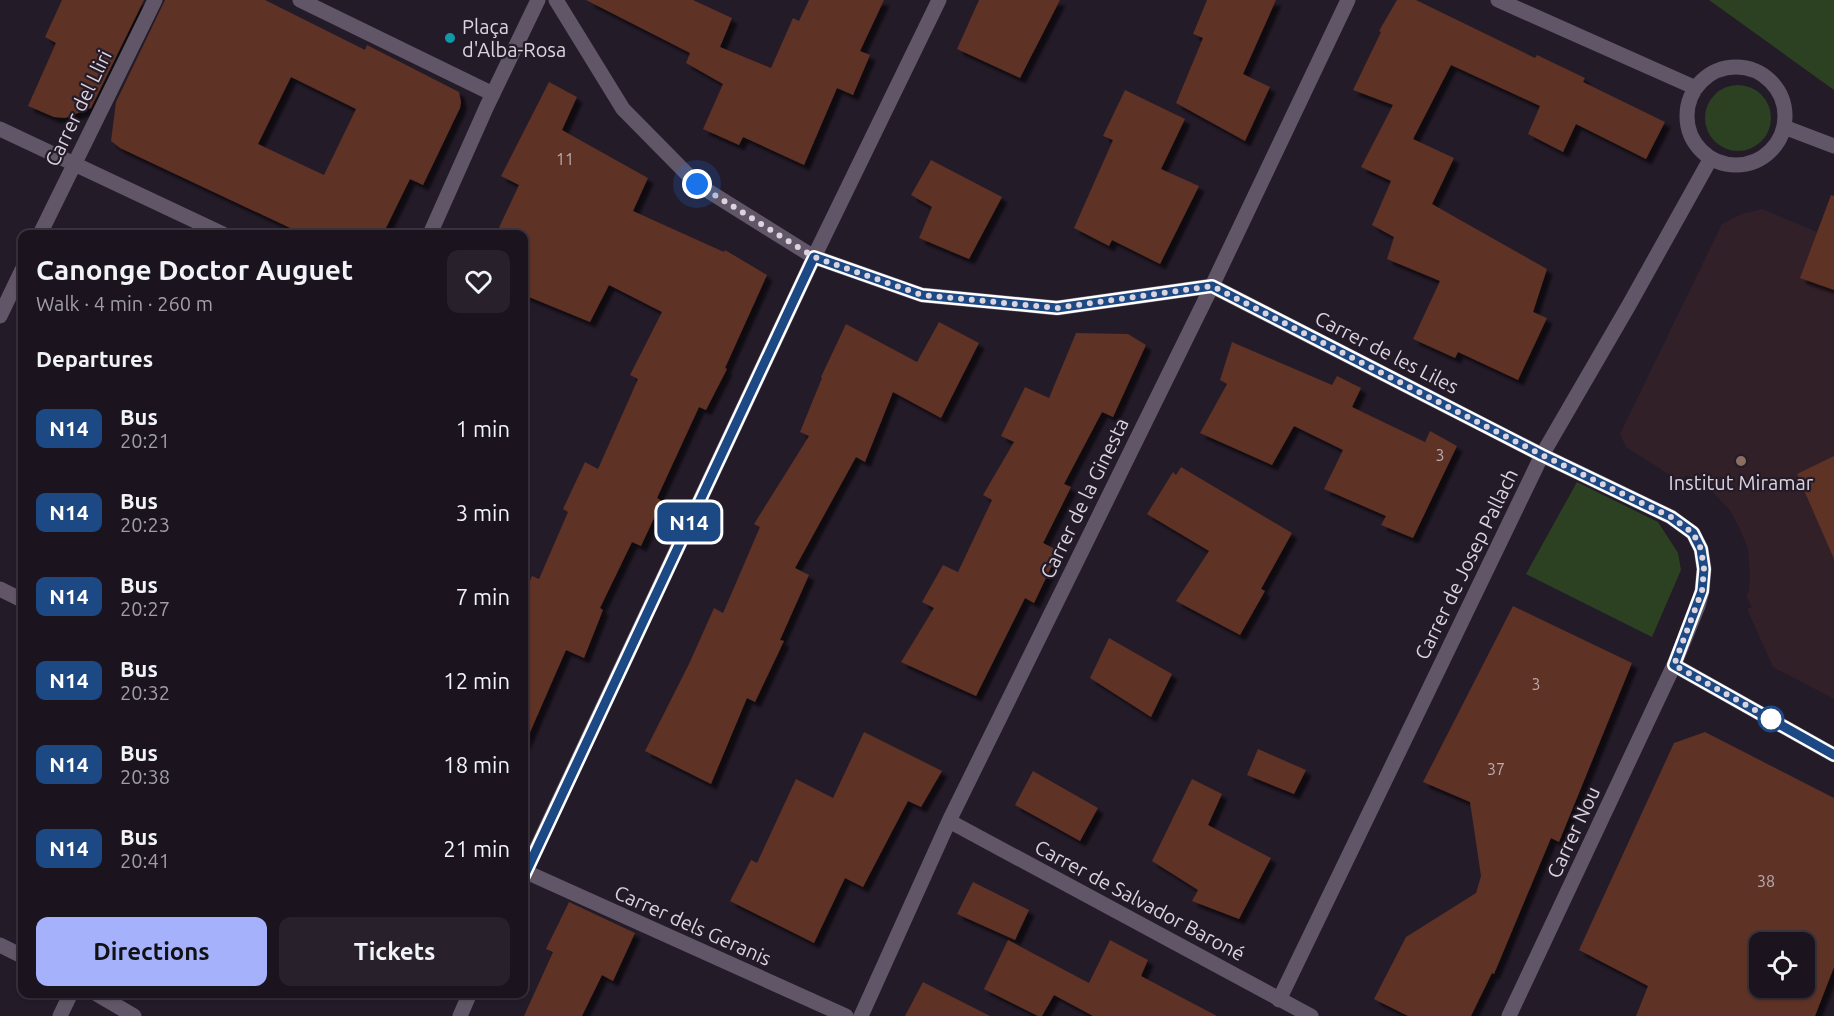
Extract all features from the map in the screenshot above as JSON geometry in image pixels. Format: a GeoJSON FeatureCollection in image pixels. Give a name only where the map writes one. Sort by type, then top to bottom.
{"type":"FeatureCollection","features":[{"type":"Feature","properties":{"kind":"street","name":"Carrer del Lliri"},"geometry":{"type":"LineString","coordinates":[[42,230],[155,0]]}},
{"type":"Feature","properties":{"kind":"street"},"geometry":{"type":"LineString","coordinates":[[300,0],[493,94]]}},
{"type":"Feature","properties":{"kind":"street"},"geometry":{"type":"LineString","coordinates":[[432,230],[538,0]]}},
{"type":"Feature","properties":{"kind":"street"},"geometry":{"type":"LineString","coordinates":[[556,0],[623,108],[697,184],[814,257],[922,295],[1057,308],[1212,286]]}},
{"type":"Feature","properties":{"kind":"street"},"geometry":{"type":"LineString","coordinates":[[528,865],[814,257],[939,0]]}},
{"type":"Feature","properties":{"kind":"street","name":"Carrer de la Ginesta"},"geometry":{"type":"LineString","coordinates":[[861,1016],[949,821],[1212,286],[1348,0]]}},
{"type":"Feature","properties":{"kind":"street"},"geometry":{"type":"LineString","coordinates":[[1498,0],[1696,88]]}},
{"type":"Feature","properties":{"kind":"street"},"geometry":{"type":"LineString","coordinates":[[1740,66],[1756,70],[1770,80],[1780,94],[1785,110],[1784,127],[1774,148],[1756,161],[1733,165],[1711,158],[1699,148],[1690,134],[1687,118],[1689,102],[1696,88],[1707,76],[1722,68],[1740,66]]}},
{"type":"Feature","properties":{"kind":"street"},"geometry":{"type":"LineString","coordinates":[[1784,127],[1834,146]]}},
{"type":"Feature","properties":{"kind":"street"},"geometry":{"type":"LineString","coordinates":[[0,129],[214,230]]}},
{"type":"Feature","properties":{"kind":"street","name":"Carrer de Josep Pallach"},"geometry":{"type":"LineString","coordinates":[[1279,1000],[1542,455],[1711,158]]}},
{"type":"Feature","properties":{"kind":"street"},"geometry":{"type":"LineString","coordinates":[[0,316],[18,278]]}},
{"type":"Feature","properties":{"kind":"street","name":"Carrer de les Liles"},"geometry":{"type":"LineString","coordinates":[[1212,286],[1542,455],[1671,517],[1693,533],[1701,549],[1704,569],[1702,591],[1674,665]]}},
{"type":"Feature","properties":{"kind":"street"},"geometry":{"type":"LineString","coordinates":[[0,589],[18,598]]}},
{"type":"Feature","properties":{"kind":"street"},"geometry":{"type":"LineString","coordinates":[[1674,665],[1834,755]]}},
{"type":"Feature","properties":{"kind":"street","name":"Carrer Nou"},"geometry":{"type":"LineString","coordinates":[[1509,1016],[1674,665]]}},
{"type":"Feature","properties":{"kind":"street","name":"Carrer de Salvador Baroné"},"geometry":{"type":"LineString","coordinates":[[949,821],[1311,1016]]}},
{"type":"Feature","properties":{"kind":"street","name":"Carrer dels Geranis"},"geometry":{"type":"LineString","coordinates":[[528,875],[846,1016]]}},
{"type":"Feature","properties":{"kind":"street"},"geometry":{"type":"LineString","coordinates":[[0,945],[18,954]]}},
{"type":"Feature","properties":{"kind":"street"},"geometry":{"type":"LineString","coordinates":[[60,1016],[69,998]]}},
{"type":"Feature","properties":{"kind":"street"},"geometry":{"type":"LineString","coordinates":[[103,998],[134,1016]]}},
{"type":"Feature","properties":{"kind":"street"},"geometry":{"type":"LineString","coordinates":[[460,1016],[469,998]]}},
{"type":"Feature","properties":{"kind":"shaded area","name":"Institut Miramar"},"geometry":{"type":"Polygon","coordinates":[[[1762,209],[1817,232],[1821,224],[1834,229],[1834,699],[1773,667],[1747,609],[1752,607],[1746,595],[1749,591],[1750,575],[1748,549],[1729,509],[1712,491],[1696,481],[1686,475],[1681,482],[1626,447],[1620,434],[1722,224],[1742,214],[1762,209]]]}},
{"type":"Feature","properties":{"kind":"green space"},"geometry":{"type":"Polygon","coordinates":[[[1709,0],[1834,0],[1834,90],[1709,0]]]}},
{"type":"Feature","properties":{"kind":"green space"},"geometry":{"type":"Polygon","coordinates":[[[1738,85],[1751,88],[1761,95],[1768,105],[1771,118],[1768,131],[1761,141],[1751,148],[1738,151],[1725,148],[1715,141],[1708,131],[1705,118],[1708,105],[1715,95],[1725,88],[1738,85]]]}},
{"type":"Feature","properties":{"kind":"green space"},"geometry":{"type":"Polygon","coordinates":[[[1577,482],[1658,522],[1678,553],[1681,570],[1652,637],[1526,574],[1577,482]]]}},
{"type":"Feature","properties":{"kind":"building"},"geometry":{"type":"Polygon","coordinates":[[[62,0],[144,0],[91,108],[65,118],[54,117],[28,106],[56,43],[45,37],[62,0]]]}},
{"type":"Feature","properties":{"kind":"building"},"geometry":{"type":"Polygon","coordinates":[[[165,0],[265,0],[365,50],[367,45],[459,92],[461,102],[423,185],[410,179],[385,230],[294,230],[120,148],[111,141],[116,102],[165,0]],[[291,77],[258,144],[324,175],[356,109],[291,77]]]}},
{"type":"Feature","properties":{"kind":"building"},"geometry":{"type":"Polygon","coordinates":[[[586,0],[693,0],[732,18],[720,47],[771,68],[793,18],[799,21],[809,0],[884,0],[860,51],[870,55],[853,95],[837,88],[804,165],[743,137],[739,145],[703,129],[723,84],[686,63],[690,53],[586,0]]]}},
{"type":"Feature","properties":{"kind":"building"},"geometry":{"type":"Polygon","coordinates":[[[979,0],[1060,0],[1020,78],[957,49],[979,0]]]}},
{"type":"Feature","properties":{"kind":"building"},"geometry":{"type":"Polygon","coordinates":[[[1207,0],[1276,0],[1243,74],[1270,87],[1245,141],[1176,103],[1203,38],[1193,34],[1207,0]]]}},
{"type":"Feature","properties":{"kind":"building"},"geometry":{"type":"Polygon","coordinates":[[[1397,0],[1416,0],[1535,58],[1537,55],[1585,78],[1583,82],[1665,122],[1646,159],[1576,124],[1563,152],[1528,134],[1540,106],[1451,65],[1413,139],[1454,158],[1432,204],[1547,269],[1533,312],[1547,318],[1518,380],[1458,352],[1455,358],[1413,339],[1440,281],[1387,259],[1394,237],[1372,225],[1391,181],[1361,167],[1393,105],[1353,90],[1381,32],[1379,31],[1397,0]]]}},
{"type":"Feature","properties":{"kind":"building"},"geometry":{"type":"Polygon","coordinates":[[[549,82],[577,97],[562,130],[648,178],[633,211],[724,252],[725,250],[767,275],[725,368],[727,369],[706,410],[699,407],[657,498],[662,501],[641,546],[632,542],[600,608],[603,610],[584,658],[566,650],[528,737],[528,586],[532,576],[539,579],[568,512],[563,509],[585,462],[598,469],[638,379],[630,375],[662,312],[609,285],[590,322],[528,297],[528,230],[498,230],[519,185],[501,176],[549,82]]]}},
{"type":"Feature","properties":{"kind":"building"},"geometry":{"type":"Polygon","coordinates":[[[1125,90],[1185,119],[1161,169],[1199,186],[1160,264],[1112,240],[1109,246],[1074,228],[1113,140],[1103,136],[1125,90]]]}},
{"type":"Feature","properties":{"kind":"building"},"geometry":{"type":"Polygon","coordinates":[[[931,160],[1002,197],[969,259],[919,238],[932,207],[911,195],[931,160]]]}},
{"type":"Feature","properties":{"kind":"building"},"geometry":{"type":"Polygon","coordinates":[[[1831,195],[1834,196],[1834,290],[1800,278],[1831,195]]]}},
{"type":"Feature","properties":{"kind":"building"},"geometry":{"type":"Polygon","coordinates":[[[939,322],[979,343],[941,418],[893,392],[865,462],[856,457],[795,568],[809,575],[780,640],[784,641],[755,702],[747,698],[711,784],[645,751],[689,664],[714,608],[723,613],[760,527],[754,524],[809,436],[800,432],[821,377],[846,324],[917,362],[939,322]]]}},
{"type":"Feature","properties":{"kind":"building"},"geometry":{"type":"Polygon","coordinates":[[[1076,333],[1128,334],[1146,345],[1113,417],[1102,412],[1064,484],[1071,487],[1043,543],[1059,551],[1034,603],[1025,598],[976,696],[901,662],[934,608],[922,602],[943,565],[958,572],[992,500],[983,495],[1014,442],[1001,436],[1025,387],[1049,398],[1076,333]]]}},
{"type":"Feature","properties":{"kind":"building"},"geometry":{"type":"Polygon","coordinates":[[[1232,342],[1332,385],[1337,376],[1361,388],[1352,407],[1425,442],[1430,431],[1457,446],[1413,538],[1381,525],[1386,516],[1324,489],[1343,450],[1294,426],[1272,465],[1200,433],[1227,384],[1220,380],[1232,342]]]}},
{"type":"Feature","properties":{"kind":"building"},"geometry":{"type":"Polygon","coordinates":[[[1834,456],[1834,559],[1797,474],[1834,456]]]}},
{"type":"Feature","properties":{"kind":"building"},"geometry":{"type":"Polygon","coordinates":[[[1181,467],[1292,533],[1261,589],[1265,591],[1240,635],[1176,601],[1209,551],[1147,514],[1173,472],[1176,475],[1181,467]]]}},
{"type":"Feature","properties":{"kind":"building"},"geometry":{"type":"Polygon","coordinates":[[[1513,606],[1632,663],[1559,842],[1551,838],[1494,974],[1492,973],[1471,1016],[1408,1016],[1374,999],[1406,937],[1476,893],[1481,876],[1470,802],[1423,782],[1513,606]]]}},
{"type":"Feature","properties":{"kind":"building"},"geometry":{"type":"Polygon","coordinates":[[[1109,638],[1172,674],[1151,717],[1090,678],[1109,638]]]}},
{"type":"Feature","properties":{"kind":"building"},"geometry":{"type":"Polygon","coordinates":[[[864,732],[942,771],[921,807],[908,801],[863,887],[845,878],[814,943],[730,901],[751,860],[757,863],[796,779],[833,798],[864,732]]]}},
{"type":"Feature","properties":{"kind":"building"},"geometry":{"type":"Polygon","coordinates":[[[1705,732],[1834,798],[1834,967],[1815,1016],[1636,1016],[1648,986],[1579,950],[1674,743],[1705,732]]]}},
{"type":"Feature","properties":{"kind":"building"},"geometry":{"type":"Polygon","coordinates":[[[1258,749],[1306,770],[1294,794],[1247,775],[1258,749]]]}},
{"type":"Feature","properties":{"kind":"building"},"geometry":{"type":"Polygon","coordinates":[[[1033,771],[1098,808],[1080,841],[1015,805],[1033,771]]]}},
{"type":"Feature","properties":{"kind":"building"},"geometry":{"type":"Polygon","coordinates":[[[1192,779],[1222,794],[1208,825],[1271,858],[1239,919],[1192,901],[1198,890],[1152,861],[1192,779]]]}},
{"type":"Feature","properties":{"kind":"building"},"geometry":{"type":"Polygon","coordinates":[[[973,882],[1029,910],[1015,940],[957,914],[973,882]]]}},
{"type":"Feature","properties":{"kind":"building"},"geometry":{"type":"Polygon","coordinates":[[[569,902],[635,933],[613,981],[602,975],[582,1016],[524,1016],[553,952],[546,949],[569,902]]]}},
{"type":"Feature","properties":{"kind":"building"},"geometry":{"type":"Polygon","coordinates":[[[1008,940],[1089,983],[1110,940],[1148,960],[1141,976],[1217,1016],[1093,1016],[1054,995],[1042,1016],[1038,1016],[984,989],[1008,940]]]}},
{"type":"Feature","properties":{"kind":"building"},"geometry":{"type":"Polygon","coordinates":[[[923,982],[990,1016],[905,1016],[923,982]]]}},
{"type":"Feature","properties":{"kind":"bus line","name":"N14"},"geometry":{"type":"LineString","coordinates":[[528,867],[814,257],[922,295],[1057,308],[1212,286],[1542,455],[1671,517],[1693,533],[1701,549],[1704,569],[1702,591],[1674,665],[1834,755]]}},
{"type":"Feature","properties":{"kind":"place","name":"Plaça d'Alba-Rosa"},"geometry":{"type":"Point","coordinates":[450,38]}},
{"type":"Feature","properties":{"kind":"place","name":"Institut Miramar"},"geometry":{"type":"Point","coordinates":[1741,461]}},
{"type":"Feature","properties":{"kind":"route"},"geometry":{"type":"LineString","coordinates":[[697,184],[814,257],[922,295],[1057,308],[1212,286],[1542,455],[1671,517],[1693,533],[1701,549],[1704,569],[1702,591],[1674,665],[1771,719]]}}]}
